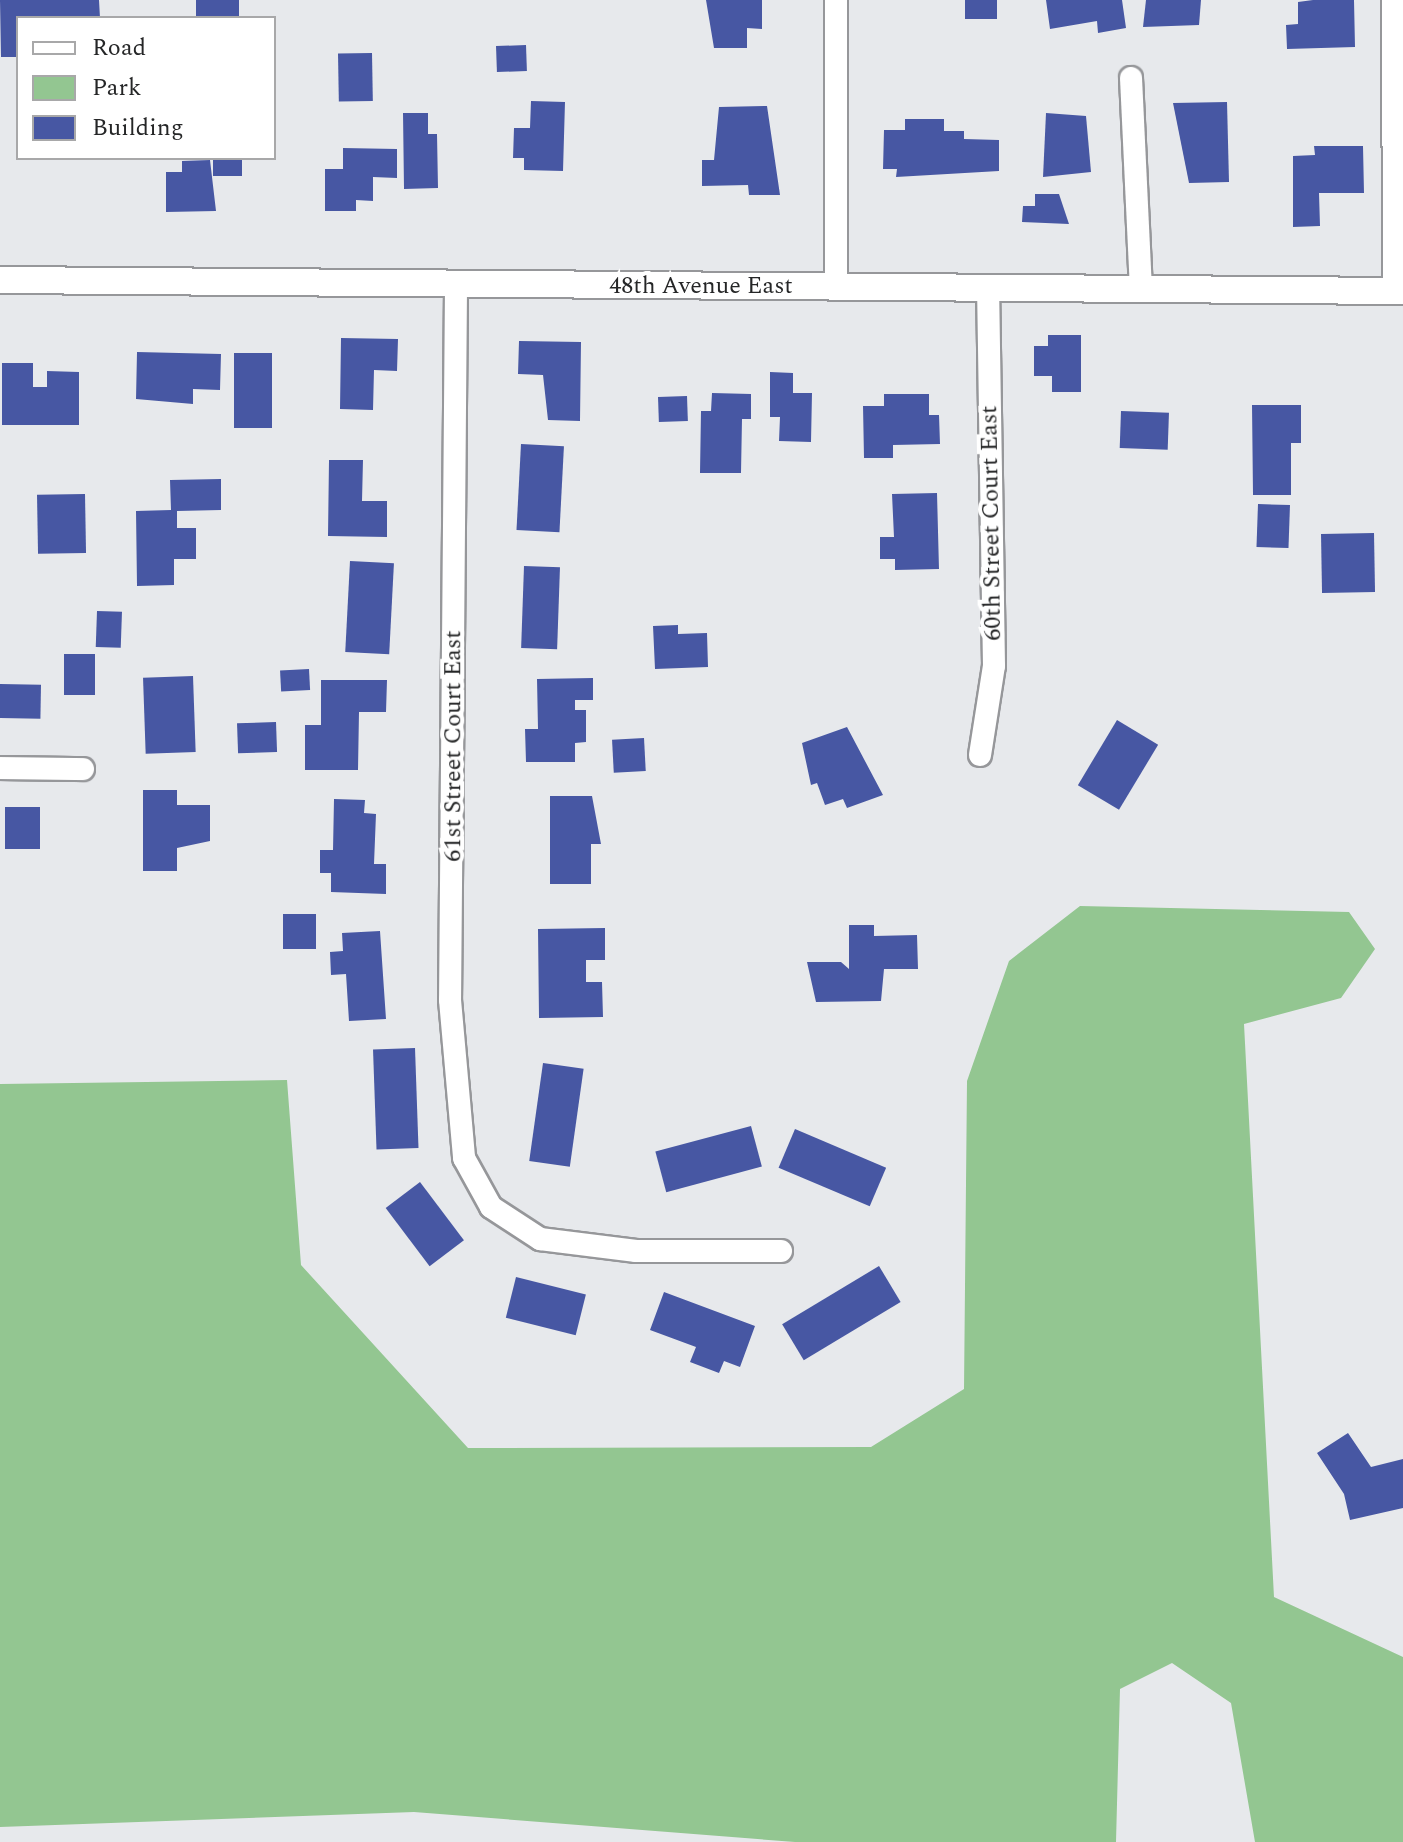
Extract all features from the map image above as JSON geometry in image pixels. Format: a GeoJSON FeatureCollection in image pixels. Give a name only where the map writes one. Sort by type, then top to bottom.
{"type":"FeatureCollection","features":[{"type":"Feature","properties":{"kind":"street"},"geometry":{"type":"LineString","coordinates":[[836,0],[836,288]]}},
{"type":"Feature","properties":{"kind":"street"},"geometry":{"type":"LineString","coordinates":[[1393,0],[1398,291]]}},
{"type":"Feature","properties":{"kind":"street"},"geometry":{"type":"LineString","coordinates":[[1131,78],[1141,290]]}},
{"type":"Feature","properties":{"kind":"street","name":"48th Avenue East"},"geometry":{"type":"LineString","coordinates":[[0,280],[456,288],[1398,291]]}},
{"type":"Feature","properties":{"kind":"street","name":"61st Street Court East"},"geometry":{"type":"LineString","coordinates":[[456,288],[450,1000],[464,1158],[483,1198],[518,1229],[573,1248],[781,1251]]}},
{"type":"Feature","properties":{"kind":"street","name":"60th Street Court East"},"geometry":{"type":"LineString","coordinates":[[980,755],[994,666],[988,290]]}},
{"type":"Feature","properties":{"kind":"street"},"geometry":{"type":"LineString","coordinates":[[0,768],[83,769]]}},
{"type":"Feature","properties":{"kind":"green space"},"geometry":{"type":"Polygon","coordinates":[[[1080,906],[1349,912],[1375,949],[1341,998],[1244,1024],[1274,1597],[1403,1657],[1403,1842],[1255,1842],[1231,1703],[1172,1663],[1120,1689],[1116,1842],[795,1842],[414,1812],[0,1827],[0,1084],[287,1080],[301,1265],[468,1448],[871,1447],[964,1389],[967,1081],[1009,961],[1080,906]]]}},
{"type":"Feature","properties":{"kind":"building"},"geometry":{"type":"Polygon","coordinates":[[[0,0],[99,0],[100,16],[16,16],[16,57],[1,57],[0,0]]]}},
{"type":"Feature","properties":{"kind":"building"},"geometry":{"type":"Polygon","coordinates":[[[196,0],[239,0],[239,16],[196,16],[196,0]]]}},
{"type":"Feature","properties":{"kind":"building"},"geometry":{"type":"Polygon","coordinates":[[[706,0],[762,0],[762,29],[747,28],[747,48],[714,48],[706,0]]]}},
{"type":"Feature","properties":{"kind":"building"},"geometry":{"type":"Polygon","coordinates":[[[965,0],[997,0],[997,19],[965,19],[965,0]]]}},
{"type":"Feature","properties":{"kind":"building"},"geometry":{"type":"Polygon","coordinates":[[[1046,0],[1122,0],[1126,28],[1098,33],[1097,21],[1050,29],[1046,0]]]}},
{"type":"Feature","properties":{"kind":"building"},"geometry":{"type":"Polygon","coordinates":[[[1146,0],[1201,0],[1199,25],[1143,27],[1146,0]]]}},
{"type":"Feature","properties":{"kind":"building"},"geometry":{"type":"Polygon","coordinates":[[[1354,0],[1355,47],[1287,49],[1286,25],[1298,24],[1298,2],[1354,0]]]}},
{"type":"Feature","properties":{"kind":"building"},"geometry":{"type":"Polygon","coordinates":[[[526,45],[527,71],[497,72],[496,46],[526,45]]]}},
{"type":"Feature","properties":{"kind":"building"},"geometry":{"type":"Polygon","coordinates":[[[372,53],[373,101],[339,102],[338,54],[372,53]]]}},
{"type":"Feature","properties":{"kind":"building"},"geometry":{"type":"Polygon","coordinates":[[[531,101],[565,102],[563,171],[524,170],[524,158],[513,158],[514,128],[530,128],[531,101]]]}},
{"type":"Feature","properties":{"kind":"building"},"geometry":{"type":"Polygon","coordinates":[[[1227,102],[1229,182],[1189,183],[1173,103],[1227,102]]]}},
{"type":"Feature","properties":{"kind":"building"},"geometry":{"type":"Polygon","coordinates":[[[767,106],[780,195],[749,195],[748,185],[702,186],[702,160],[714,160],[719,107],[767,106]]]}},
{"type":"Feature","properties":{"kind":"building"},"geometry":{"type":"Polygon","coordinates":[[[403,113],[428,113],[428,134],[437,134],[438,188],[404,189],[403,113]]]}},
{"type":"Feature","properties":{"kind":"building"},"geometry":{"type":"Polygon","coordinates":[[[1046,113],[1086,116],[1091,172],[1043,177],[1046,113]]]}},
{"type":"Feature","properties":{"kind":"building"},"geometry":{"type":"Polygon","coordinates":[[[905,119],[944,119],[944,131],[964,131],[964,139],[999,140],[999,171],[896,177],[897,169],[883,169],[884,130],[905,130],[905,119]]]}},
{"type":"Feature","properties":{"kind":"building"},"geometry":{"type":"Polygon","coordinates":[[[1314,146],[1363,146],[1364,193],[1319,193],[1320,226],[1293,227],[1293,156],[1315,155],[1314,146]]]}},
{"type":"Feature","properties":{"kind":"building"},"geometry":{"type":"Polygon","coordinates":[[[343,148],[397,149],[397,178],[373,177],[373,201],[356,200],[356,211],[325,211],[325,169],[343,169],[343,148]]]}},
{"type":"Feature","properties":{"kind":"building"},"geometry":{"type":"Polygon","coordinates":[[[210,160],[216,211],[166,212],[166,172],[182,172],[182,161],[210,160]]]}},
{"type":"Feature","properties":{"kind":"building"},"geometry":{"type":"Polygon","coordinates":[[[213,160],[242,160],[242,176],[213,176],[213,160]]]}},
{"type":"Feature","properties":{"kind":"building"},"geometry":{"type":"Polygon","coordinates":[[[1035,194],[1059,194],[1069,224],[1022,222],[1023,206],[1035,206],[1035,194]]]}},
{"type":"Feature","properties":{"kind":"building"},"geometry":{"type":"Polygon","coordinates":[[[1048,335],[1081,335],[1081,392],[1052,392],[1052,376],[1034,376],[1034,346],[1048,346],[1048,335]]]}},
{"type":"Feature","properties":{"kind":"building"},"geometry":{"type":"Polygon","coordinates":[[[341,338],[398,339],[397,371],[374,370],[373,410],[340,409],[341,338]]]}},
{"type":"Feature","properties":{"kind":"building"},"geometry":{"type":"Polygon","coordinates":[[[519,341],[581,342],[580,421],[548,420],[543,375],[518,374],[519,341]]]}},
{"type":"Feature","properties":{"kind":"building"},"geometry":{"type":"Polygon","coordinates":[[[137,352],[221,354],[220,390],[193,389],[193,404],[136,399],[137,352]]]}},
{"type":"Feature","properties":{"kind":"building"},"geometry":{"type":"Polygon","coordinates":[[[234,353],[272,353],[272,428],[234,428],[234,353]]]}},
{"type":"Feature","properties":{"kind":"building"},"geometry":{"type":"Polygon","coordinates":[[[2,363],[33,363],[33,387],[47,387],[47,371],[79,372],[79,425],[2,425],[2,363]]]}},
{"type":"Feature","properties":{"kind":"building"},"geometry":{"type":"Polygon","coordinates":[[[770,372],[793,373],[793,393],[812,393],[811,442],[779,441],[780,417],[770,417],[770,372]]]}},
{"type":"Feature","properties":{"kind":"building"},"geometry":{"type":"Polygon","coordinates":[[[712,393],[751,394],[751,419],[742,419],[741,473],[700,473],[701,411],[711,411],[712,393]]]}},
{"type":"Feature","properties":{"kind":"building"},"geometry":{"type":"Polygon","coordinates":[[[884,394],[929,394],[929,415],[939,415],[940,444],[893,445],[893,458],[864,458],[863,406],[884,406],[884,394]]]}},
{"type":"Feature","properties":{"kind":"building"},"geometry":{"type":"Polygon","coordinates":[[[687,396],[688,421],[659,422],[658,397],[687,396]]]}},
{"type":"Feature","properties":{"kind":"building"},"geometry":{"type":"Polygon","coordinates":[[[1252,405],[1301,405],[1301,443],[1291,443],[1291,495],[1253,495],[1252,405]]]}},
{"type":"Feature","properties":{"kind":"building"},"geometry":{"type":"Polygon","coordinates":[[[1121,411],[1169,413],[1168,450],[1120,448],[1121,411]]]}},
{"type":"Feature","properties":{"kind":"building"},"geometry":{"type":"Polygon","coordinates":[[[521,444],[564,446],[559,532],[516,530],[521,444]]]}},
{"type":"Feature","properties":{"kind":"building"},"geometry":{"type":"Polygon","coordinates":[[[329,460],[363,460],[362,501],[387,501],[387,537],[328,536],[329,460]]]}},
{"type":"Feature","properties":{"kind":"building"},"geometry":{"type":"Polygon","coordinates":[[[221,479],[221,510],[177,511],[177,528],[196,528],[196,559],[174,559],[174,585],[137,586],[136,511],[171,510],[170,480],[221,479]]]}},
{"type":"Feature","properties":{"kind":"building"},"geometry":{"type":"Polygon","coordinates":[[[937,493],[939,569],[895,570],[895,559],[880,559],[880,537],[894,537],[892,494],[937,493]]]}},
{"type":"Feature","properties":{"kind":"building"},"geometry":{"type":"Polygon","coordinates":[[[85,494],[86,553],[38,554],[37,495],[85,494]]]}},
{"type":"Feature","properties":{"kind":"building"},"geometry":{"type":"Polygon","coordinates":[[[1258,504],[1290,505],[1288,548],[1256,547],[1258,504]]]}},
{"type":"Feature","properties":{"kind":"building"},"geometry":{"type":"Polygon","coordinates":[[[1374,533],[1375,592],[1322,593],[1321,534],[1374,533]]]}},
{"type":"Feature","properties":{"kind":"building"},"geometry":{"type":"Polygon","coordinates":[[[350,561],[394,563],[389,654],[345,652],[350,561]]]}},
{"type":"Feature","properties":{"kind":"building"},"geometry":{"type":"Polygon","coordinates":[[[524,566],[560,567],[557,649],[521,648],[524,566]]]}},
{"type":"Feature","properties":{"kind":"building"},"geometry":{"type":"Polygon","coordinates":[[[97,611],[122,612],[121,648],[96,647],[97,611]]]}},
{"type":"Feature","properties":{"kind":"building"},"geometry":{"type":"Polygon","coordinates":[[[678,625],[678,634],[707,633],[708,667],[655,669],[653,626],[678,625]]]}},
{"type":"Feature","properties":{"kind":"building"},"geometry":{"type":"Polygon","coordinates":[[[64,654],[95,654],[95,695],[64,695],[64,654]]]}},
{"type":"Feature","properties":{"kind":"building"},"geometry":{"type":"Polygon","coordinates":[[[309,669],[310,690],[281,691],[280,671],[309,669]]]}},
{"type":"Feature","properties":{"kind":"building"},"geometry":{"type":"Polygon","coordinates":[[[193,676],[196,752],[146,754],[143,678],[193,676]]]}},
{"type":"Feature","properties":{"kind":"building"},"geometry":{"type":"Polygon","coordinates":[[[593,678],[593,700],[575,700],[575,710],[586,710],[586,742],[575,743],[575,762],[526,762],[525,729],[538,729],[537,679],[593,678]]]}},
{"type":"Feature","properties":{"kind":"building"},"geometry":{"type":"Polygon","coordinates":[[[321,680],[387,680],[386,712],[359,712],[358,770],[305,770],[305,725],[321,725],[321,680]]]}},
{"type":"Feature","properties":{"kind":"building"},"geometry":{"type":"Polygon","coordinates":[[[0,684],[41,685],[40,719],[0,718],[0,684]]]}},
{"type":"Feature","properties":{"kind":"building"},"geometry":{"type":"Polygon","coordinates":[[[1117,720],[1158,745],[1119,810],[1078,785],[1117,720]]]}},
{"type":"Feature","properties":{"kind":"building"},"geometry":{"type":"Polygon","coordinates":[[[276,722],[277,752],[238,753],[237,723],[276,722]]]}},
{"type":"Feature","properties":{"kind":"building"},"geometry":{"type":"Polygon","coordinates":[[[847,727],[883,795],[847,808],[843,799],[825,805],[817,783],[811,785],[802,743],[847,727]]]}},
{"type":"Feature","properties":{"kind":"building"},"geometry":{"type":"Polygon","coordinates":[[[644,738],[646,771],[614,773],[612,740],[644,738]]]}},
{"type":"Feature","properties":{"kind":"building"},"geometry":{"type":"Polygon","coordinates":[[[143,790],[177,790],[177,805],[210,805],[210,841],[177,848],[177,871],[143,871],[143,790]]]}},
{"type":"Feature","properties":{"kind":"building"},"geometry":{"type":"Polygon","coordinates":[[[550,796],[592,796],[601,844],[591,844],[591,884],[550,884],[550,796]]]}},
{"type":"Feature","properties":{"kind":"building"},"geometry":{"type":"Polygon","coordinates":[[[334,799],[365,800],[364,813],[376,814],[374,864],[386,864],[386,894],[331,892],[331,873],[320,873],[320,850],[333,850],[334,799]]]}},
{"type":"Feature","properties":{"kind":"building"},"geometry":{"type":"Polygon","coordinates":[[[5,807],[40,807],[40,849],[5,849],[5,807]]]}},
{"type":"Feature","properties":{"kind":"building"},"geometry":{"type":"Polygon","coordinates":[[[283,914],[316,914],[316,949],[283,949],[283,914]]]}},
{"type":"Feature","properties":{"kind":"building"},"geometry":{"type":"Polygon","coordinates":[[[849,925],[874,925],[874,936],[917,935],[918,969],[884,969],[881,1001],[816,1002],[807,962],[841,962],[849,969],[849,925]]]}},
{"type":"Feature","properties":{"kind":"building"},"geometry":{"type":"Polygon","coordinates":[[[605,928],[605,960],[586,960],[586,982],[602,982],[603,1017],[539,1018],[538,929],[605,928]]]}},
{"type":"Feature","properties":{"kind":"building"},"geometry":{"type":"Polygon","coordinates":[[[380,931],[386,1019],[349,1021],[346,974],[331,975],[330,952],[343,951],[342,933],[380,931]]]}},
{"type":"Feature","properties":{"kind":"building"},"geometry":{"type":"Polygon","coordinates":[[[415,1048],[418,1148],[377,1149],[373,1049],[415,1048]]]}},
{"type":"Feature","properties":{"kind":"building"},"geometry":{"type":"Polygon","coordinates":[[[543,1063],[584,1069],[570,1167],[529,1161],[543,1063]]]}},
{"type":"Feature","properties":{"kind":"building"},"geometry":{"type":"Polygon","coordinates":[[[751,1126],[762,1167],[666,1192],[655,1152],[751,1126]]]}},
{"type":"Feature","properties":{"kind":"building"},"geometry":{"type":"Polygon","coordinates":[[[795,1129],[886,1168],[870,1206],[779,1168],[795,1129]]]}},
{"type":"Feature","properties":{"kind":"building"},"geometry":{"type":"Polygon","coordinates":[[[420,1182],[464,1240],[430,1266],[386,1208],[420,1182]]]}},
{"type":"Feature","properties":{"kind":"building"},"geometry":{"type":"Polygon","coordinates":[[[879,1266],[901,1302],[804,1360],[782,1324],[879,1266]]]}},
{"type":"Feature","properties":{"kind":"building"},"geometry":{"type":"Polygon","coordinates":[[[516,1277],[586,1294],[576,1335],[506,1318],[516,1277]]]}},
{"type":"Feature","properties":{"kind":"building"},"geometry":{"type":"Polygon","coordinates":[[[664,1292],[755,1326],[740,1367],[724,1361],[719,1373],[690,1362],[696,1347],[650,1330],[664,1292]]]}},
{"type":"Feature","properties":{"kind":"building"},"geometry":{"type":"Polygon","coordinates":[[[1348,1433],[1371,1467],[1403,1459],[1403,1508],[1350,1520],[1344,1494],[1317,1453],[1348,1433]]]}}]}
